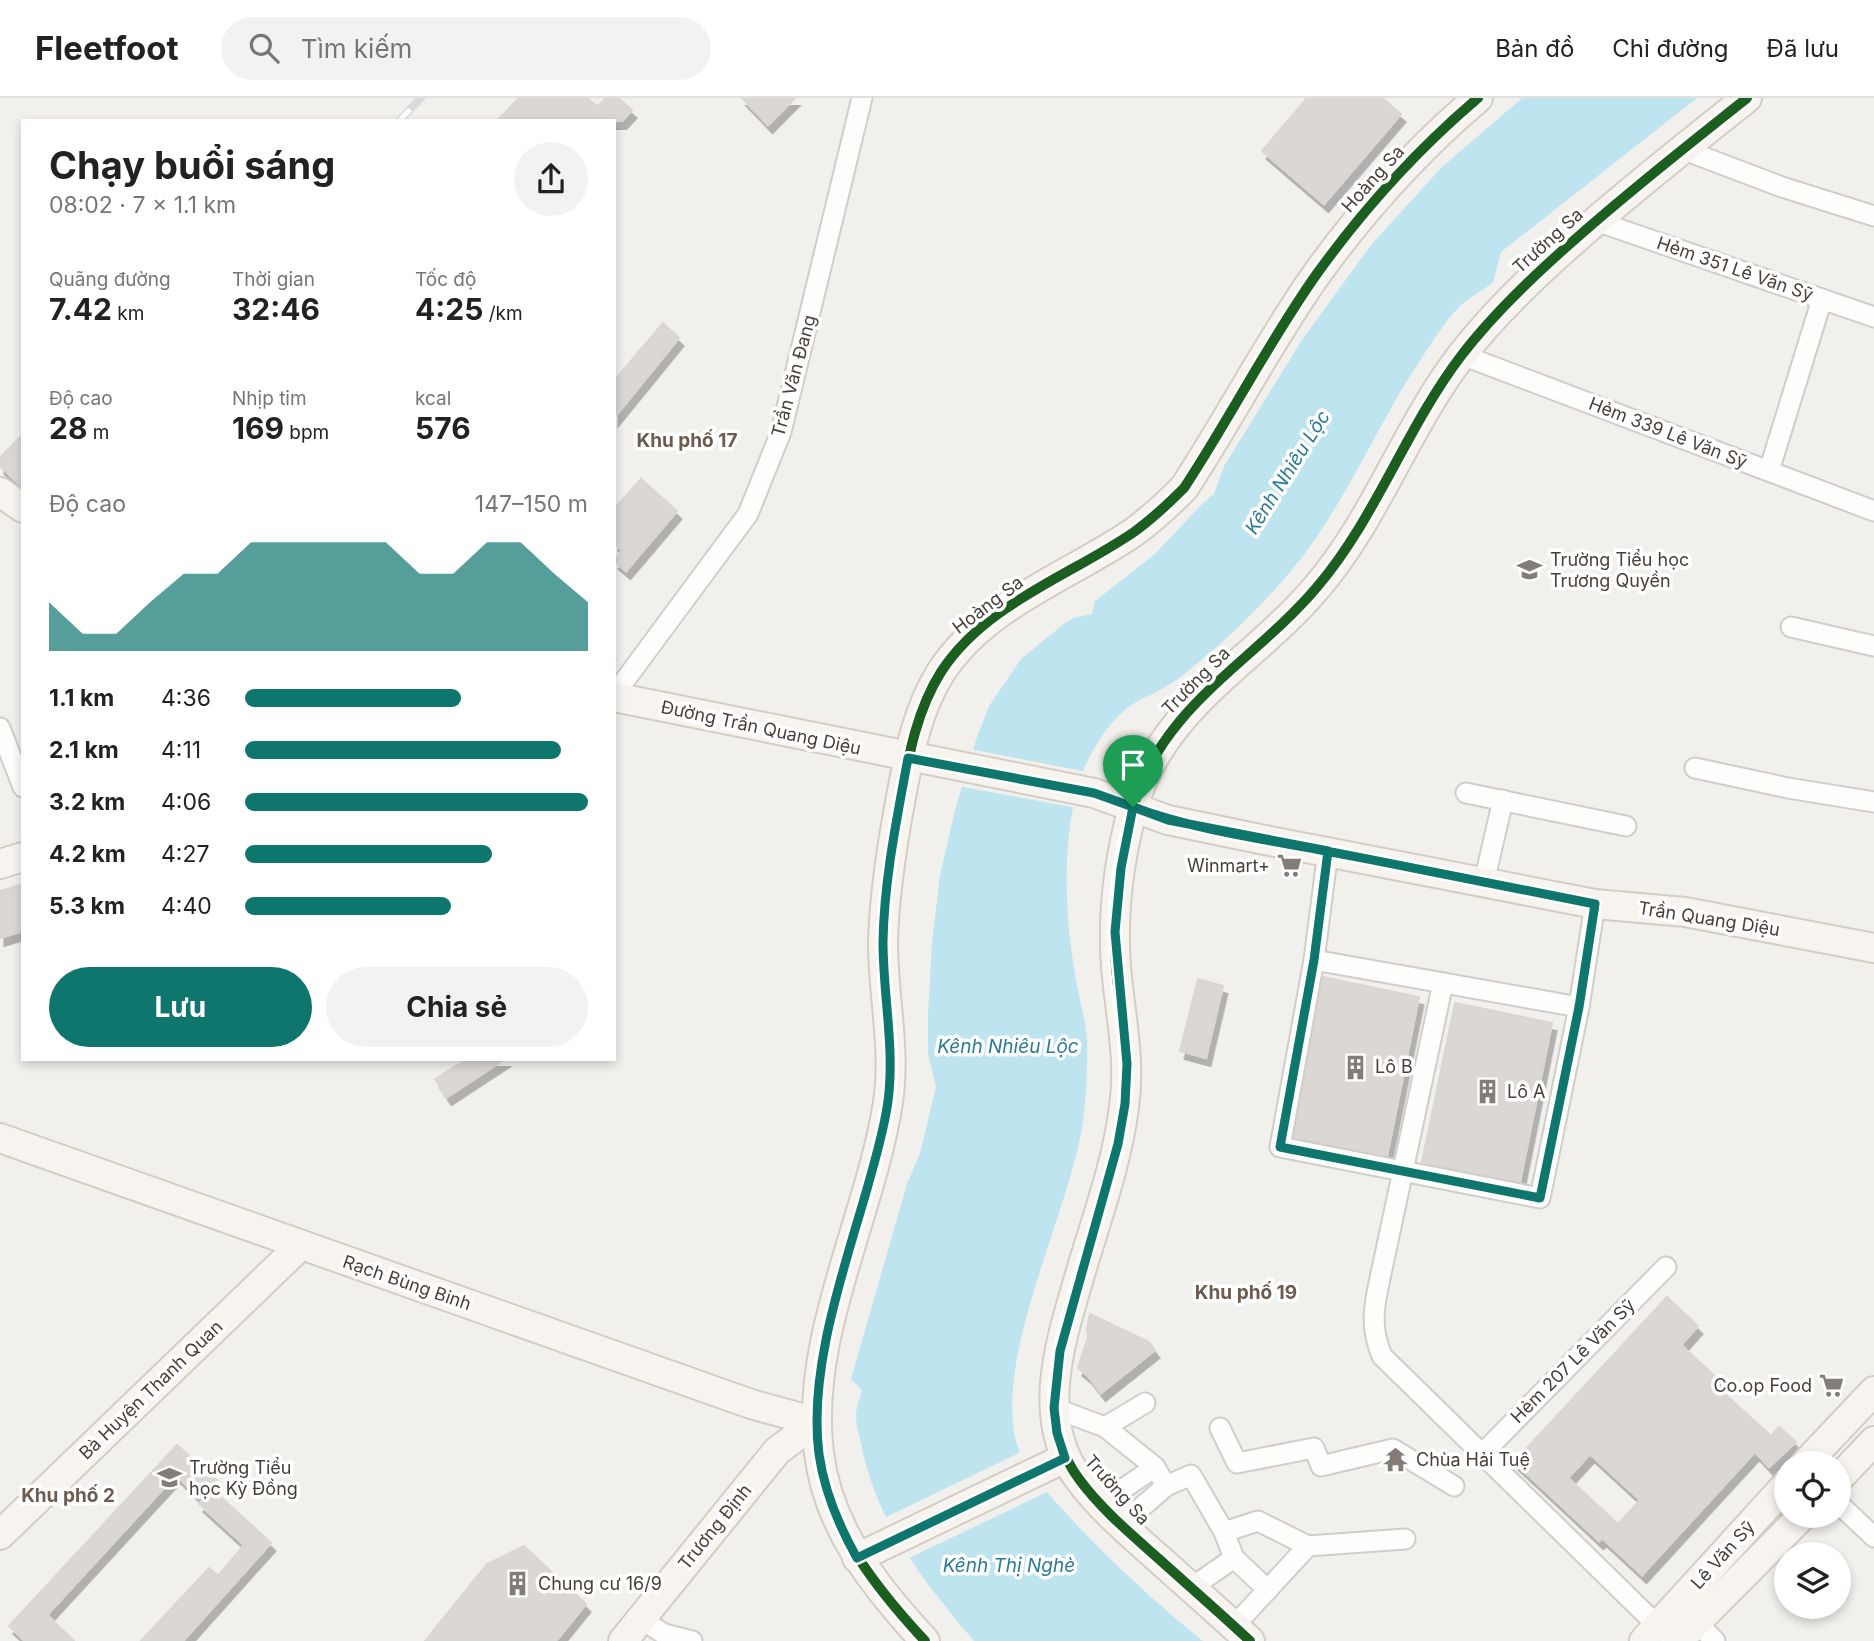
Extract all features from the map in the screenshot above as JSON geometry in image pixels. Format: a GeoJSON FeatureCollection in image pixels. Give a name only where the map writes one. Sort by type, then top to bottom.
{"type":"FeatureCollection","features":[{"type":"Feature","properties":{"kind":"street","name":"Trần Văn Ðang"},"geometry":{"type":"LineString","coordinates":[[616,693],[748,514],[781,432],[862,98]]}},
{"type":"Feature","properties":{"kind":"street","name":"Hoàng Sa"},"geometry":{"type":"LineString","coordinates":[[925,1641],[857,1558],[836,1515],[827,1486],[819,1455],[816,1422],[817,1391],[826,1343],[881,1138],[888,1101],[891,1067],[883,941],[892,841],[916,727],[927,698],[942,671],[976,632],[1003,612],[1135,531],[1175,497],[1204,458],[1316,275],[1388,187],[1478,98]]}},
{"type":"Feature","properties":{"kind":"street","name":"Trường Sa"},"geometry":{"type":"LineString","coordinates":[[1242,1634],[1101,1504],[1065,1458],[1057,1433],[1054,1408],[1060,1351],[1118,1144],[1125,1104],[1127,1064],[1115,932],[1121,868],[1133,807],[1156,753],[1173,727],[1195,701],[1295,612],[1328,573],[1362,521],[1440,386],[1462,355],[1518,291],[1596,221],[1747,98]]}},
{"type":"Feature","properties":{"kind":"street"},"geometry":{"type":"LineString","coordinates":[[1682,149],[1782,187],[1874,216]]}},
{"type":"Feature","properties":{"kind":"street","name":"Hẻm 351 Lê Văn Sỹ"},"geometry":{"type":"LineString","coordinates":[[1596,221],[1874,317]]}},
{"type":"Feature","properties":{"kind":"street"},"geometry":{"type":"LineString","coordinates":[[1769,471],[1822,299]]}},
{"type":"Feature","properties":{"kind":"street","name":"Hẻm 339 Lê Văn Sỹ"},"geometry":{"type":"LineString","coordinates":[[1462,355],[1874,511]]}},
{"type":"Feature","properties":{"kind":"street"},"geometry":{"type":"LineString","coordinates":[[0,492],[21,507]]}},
{"type":"Feature","properties":{"kind":"street"},"geometry":{"type":"LineString","coordinates":[[1791,627],[1874,646]]}},
{"type":"Feature","properties":{"kind":"street","name":"Đường Trần Quang Diệu"},"geometry":{"type":"LineString","coordinates":[[616,696],[908,758]]}},
{"type":"Feature","properties":{"kind":"street"},"geometry":{"type":"LineString","coordinates":[[0,728],[21,782]]}},
{"type":"Feature","properties":{"kind":"street","name":"Trần Quang Diệu"},"geometry":{"type":"LineString","coordinates":[[908,758],[1094,793],[1168,820],[1595,904],[1685,912],[1874,948]]}},
{"type":"Feature","properties":{"kind":"street"},"geometry":{"type":"LineString","coordinates":[[1695,768],[1788,788],[1874,802]]}},
{"type":"Feature","properties":{"kind":"street"},"geometry":{"type":"LineString","coordinates":[[1466,793],[1626,826]]}},
{"type":"Feature","properties":{"kind":"street"},"geometry":{"type":"LineString","coordinates":[[1484,882],[1503,800]]}},
{"type":"Feature","properties":{"kind":"street"},"geometry":{"type":"LineString","coordinates":[[1328,851],[1314,960],[1280,1147],[1540,1198],[1579,1007],[1595,904]]}},
{"type":"Feature","properties":{"kind":"street"},"geometry":{"type":"LineString","coordinates":[[0,864],[21,858]]}},
{"type":"Feature","properties":{"kind":"street"},"geometry":{"type":"LineString","coordinates":[[1314,960],[1579,1007]]}},
{"type":"Feature","properties":{"kind":"street"},"geometry":{"type":"LineString","coordinates":[[1443,983],[1373,1314],[1374,1338],[1382,1356],[1481,1455],[1677,1635]]}},
{"type":"Feature","properties":{"kind":"street","name":"Rạch Bùng Binh"},"geometry":{"type":"LineString","coordinates":[[0,1138],[751,1404],[816,1422]]}},
{"type":"Feature","properties":{"kind":"street","name":"Bà Huyện Thanh Quan"},"geometry":{"type":"LineString","coordinates":[[0,1535],[301,1245]]}},
{"type":"Feature","properties":{"kind":"street","name":"Hẻm 207 Lê Văn Sỹ"},"geometry":{"type":"LineString","coordinates":[[1481,1455],[1665,1267]]}},
{"type":"Feature","properties":{"kind":"street"},"geometry":{"type":"LineString","coordinates":[[1817,1451],[1874,1391]]}},
{"type":"Feature","properties":{"kind":"street"},"geometry":{"type":"LineString","coordinates":[[1105,1427],[1145,1403]]}},
{"type":"Feature","properties":{"kind":"street"},"geometry":{"type":"LineString","coordinates":[[1054,1408],[1105,1427],[1155,1467],[1166,1486]]}},
{"type":"Feature","properties":{"kind":"street","name":"Trương Định"},"geometry":{"type":"LineString","coordinates":[[623,1641],[776,1451],[816,1422]]}},
{"type":"Feature","properties":{"kind":"street"},"geometry":{"type":"LineString","coordinates":[[1220,1428],[1237,1463],[1314,1448],[1321,1466],[1394,1449],[1454,1486]]}},
{"type":"Feature","properties":{"kind":"street"},"geometry":{"type":"LineString","coordinates":[[1851,1465],[1874,1441]]}},
{"type":"Feature","properties":{"kind":"street"},"geometry":{"type":"LineString","coordinates":[[857,1558],[1065,1458]]}},
{"type":"Feature","properties":{"kind":"street"},"geometry":{"type":"LineString","coordinates":[[1101,1504],[1155,1467]]}},
{"type":"Feature","properties":{"kind":"street"},"geometry":{"type":"LineString","coordinates":[[1121,1525],[1166,1486],[1191,1475],[1224,1532],[1234,1558],[1268,1590]]}},
{"type":"Feature","properties":{"kind":"street","name":"Lê Văn Sỹ"},"geometry":{"type":"LineString","coordinates":[[1677,1635],[1774,1502]]}},
{"type":"Feature","properties":{"kind":"street"},"geometry":{"type":"LineString","coordinates":[[1851,1515],[1874,1537]]}},
{"type":"Feature","properties":{"kind":"street"},"geometry":{"type":"LineString","coordinates":[[1224,1532],[1258,1521],[1308,1546],[1405,1539]]}},
{"type":"Feature","properties":{"kind":"street","name":"Lê Văn Sỹ"},"geometry":{"type":"LineString","coordinates":[[1677,1635],[1789,1528]]}},
{"type":"Feature","properties":{"kind":"street"},"geometry":{"type":"LineString","coordinates":[[1242,1634],[1268,1590],[1308,1546]]}},
{"type":"Feature","properties":{"kind":"street"},"geometry":{"type":"LineString","coordinates":[[1191,1588],[1234,1558]]}},
{"type":"Feature","properties":{"kind":"street"},"geometry":{"type":"LineString","coordinates":[[641,1619],[664,1634],[692,1641]]}},
{"type":"Feature","properties":{"kind":"water","name":"Kênh Nhiêu Lộc"},"geometry":{"type":"Polygon","coordinates":[[[1522,98],[1697,98],[1501,252],[1493,283],[1460,306],[1437,335],[1401,391],[1342,497],[1310,547],[1247,619],[1223,641],[1179,678],[1130,706],[1118,716],[1096,745],[1084,769],[1072,814],[1068,839],[1067,890],[1073,961],[1087,1040],[1084,1111],[1076,1158],[1022,1333],[1014,1376],[1012,1415],[1019,1450],[1027,1466],[1044,1488],[1147,1594],[1203,1641],[974,1641],[922,1576],[893,1531],[881,1506],[871,1481],[857,1425],[856,1413],[862,1390],[851,1379],[907,1184],[920,1153],[936,1087],[928,1054],[932,942],[940,875],[955,810],[976,740],[989,706],[1021,659],[1065,623],[1092,614],[1095,601],[1155,554],[1214,494],[1224,466],[1302,340],[1371,245],[1441,168],[1522,98]]]}},
{"type":"Feature","properties":{"kind":"pier"},"geometry":{"type":"Polygon","coordinates":[[[970,749],[1087,772],[1077,808],[958,786],[970,749]]]}},
{"type":"Feature","properties":{"kind":"pier"},"geometry":{"type":"Polygon","coordinates":[[[1023,1451],[1047,1492],[905,1560],[882,1519],[1023,1451]]]}},
{"type":"Feature","properties":{"kind":"building"},"geometry":{"type":"Polygon","coordinates":[[[519,98],[588,98],[597,107],[606,98],[618,98],[632,110],[622,121],[499,119],[519,98]]]}},
{"type":"Feature","properties":{"kind":"building"},"geometry":{"type":"Polygon","coordinates":[[[742,98],[795,98],[768,125],[742,98]]]}},
{"type":"Feature","properties":{"kind":"building"},"geometry":{"type":"Polygon","coordinates":[[[1307,98],[1382,98],[1401,114],[1324,204],[1262,151],[1307,98]]]}},
{"type":"Feature","properties":{"kind":"building"},"geometry":{"type":"Polygon","coordinates":[[[663,323],[679,338],[616,416],[616,379],[663,323]]]}},
{"type":"Feature","properties":{"kind":"building"},"geometry":{"type":"Polygon","coordinates":[[[21,436],[21,486],[0,466],[0,458],[21,436]]]}},
{"type":"Feature","properties":{"kind":"building"},"geometry":{"type":"Polygon","coordinates":[[[641,479],[677,511],[626,571],[616,563],[622,550],[616,545],[616,507],[641,479]]]}},
{"type":"Feature","properties":{"kind":"building"},"geometry":{"type":"Polygon","coordinates":[[[21,885],[21,932],[0,938],[0,891],[21,885]]]}},
{"type":"Feature","properties":{"kind":"building","name":"Lô B"},"geometry":{"type":"Polygon","coordinates":[[[1323,977],[1419,997],[1387,1156],[1294,1137],[1323,977]]]}},
{"type":"Feature","properties":{"kind":"building"},"geometry":{"type":"Polygon","coordinates":[[[1198,979],[1223,986],[1206,1058],[1180,1051],[1198,979]]]}},
{"type":"Feature","properties":{"kind":"building","name":"Lô A"},"geometry":{"type":"Polygon","coordinates":[[[1455,1003],[1552,1023],[1520,1182],[1422,1162],[1455,1003]]]}},
{"type":"Feature","properties":{"kind":"building"},"geometry":{"type":"Polygon","coordinates":[[[464,1061],[502,1061],[447,1097],[435,1079],[464,1061]]]}},
{"type":"Feature","properties":{"kind":"building"},"geometry":{"type":"Polygon","coordinates":[[[1667,1297],[1698,1326],[1681,1345],[1718,1379],[1714,1384],[1771,1436],[1779,1427],[1796,1442],[1786,1451],[1774,1451],[1774,1462],[1769,1467],[1755,1452],[1642,1575],[1602,1538],[1599,1541],[1514,1462],[1667,1297]],[[1590,1454],[1568,1478],[1618,1524],[1640,1500],[1590,1454]]]}},
{"type":"Feature","properties":{"kind":"building"},"geometry":{"type":"Polygon","coordinates":[[[1090,1314],[1149,1342],[1155,1350],[1101,1393],[1078,1368],[1088,1337],[1090,1314]]]}},
{"type":"Feature","properties":{"kind":"building"},"geometry":{"type":"Polygon","coordinates":[[[177,1445],[217,1480],[199,1498],[176,1475],[47,1615],[74,1641],[25,1641],[9,1626],[177,1445]]]}},
{"type":"Feature","properties":{"kind":"building"},"geometry":{"type":"Polygon","coordinates":[[[212,1489],[271,1543],[183,1641],[141,1641],[209,1568],[218,1576],[244,1545],[199,1504],[212,1489]]]}},
{"type":"Feature","properties":{"kind":"building","name":"Chung cư 16/9"},"geometry":{"type":"Polygon","coordinates":[[[524,1546],[586,1604],[556,1641],[425,1641],[487,1564],[524,1546]]]}},
{"type":"Feature","properties":{"kind":"railway"},"geometry":{"type":"LineString","coordinates":[[401,119],[421,98]]}},
{"type":"Feature","properties":{"kind":"cycle path"},"geometry":{"type":"LineString","coordinates":[[925,1641],[872,1578],[843,1531],[824,1480],[819,1453],[817,1409],[821,1365],[830,1321],[880,1145],[888,1102],[891,1062],[883,943],[885,906],[901,797],[920,717],[941,672],[959,648],[981,628],[1030,593],[1134,532],[1184,488],[1282,327],[1334,251],[1372,204],[1413,160],[1478,98]]}},
{"type":"Feature","properties":{"kind":"cycle path"},"geometry":{"type":"LineString","coordinates":[[1250,1641],[1097,1501],[1079,1479],[1065,1455],[1057,1430],[1054,1404],[1060,1350],[1112,1169],[1124,1107],[1126,1054],[1116,967],[1115,927],[1120,867],[1133,808],[1146,772],[1187,713],[1292,614],[1338,560],[1374,503],[1441,384],[1487,325],[1528,282],[1593,223],[1747,98]]}},
{"type":"Feature","properties":{"kind":"place","name":"Trường Tiểu học Trương Quyền"},"geometry":{"type":"Point","coordinates":[1530,570]}},
{"type":"Feature","properties":{"kind":"place","name":"Winmart+"},"geometry":{"type":"Point","coordinates":[1290,866]}},
{"type":"Feature","properties":{"kind":"place","name":"Lô B"},"geometry":{"type":"Point","coordinates":[1355,1067]}},
{"type":"Feature","properties":{"kind":"place","name":"Lô A"},"geometry":{"type":"Point","coordinates":[1487,1092]}},
{"type":"Feature","properties":{"kind":"place","name":"Co.op Food"},"geometry":{"type":"Point","coordinates":[1832,1386]}},
{"type":"Feature","properties":{"kind":"place","name":"Chùa Hải Tuệ"},"geometry":{"type":"Point","coordinates":[1396,1460]}},
{"type":"Feature","properties":{"kind":"place","name":"Trường Tiểu học Kỳ Đồng"},"geometry":{"type":"Point","coordinates":[169,1478]}},
{"type":"Feature","properties":{"kind":"place","name":"Chung cư 16/9"},"geometry":{"type":"Point","coordinates":[518,1584]}},
{"type":"Feature","properties":{"kind":"district","name":"Khu phố 17"},"geometry":{"type":"Point","coordinates":[687,440]}},
{"type":"Feature","properties":{"kind":"district","name":"Khu phố 19"},"geometry":{"type":"Point","coordinates":[1246,1292]}},
{"type":"Feature","properties":{"kind":"district","name":"Khu phố 2"},"geometry":{"type":"Point","coordinates":[68,1495]}},
{"type":"Feature","properties":{"kind":"route"},"geometry":{"type":"LineString","coordinates":[[1133,807],[1094,793],[908,758],[892,841],[883,941],[891,1067],[888,1101],[881,1138],[826,1343],[817,1391],[819,1455],[836,1515],[857,1558],[1065,1458],[1057,1433],[1054,1408],[1060,1351],[1118,1144],[1125,1104],[1127,1064],[1116,968],[1115,932],[1117,892],[1133,807],[1168,820],[1328,851],[1314,960],[1280,1147],[1540,1198],[1579,1007],[1595,904],[1328,851],[1260,839],[1168,820],[1133,807]]}},
{"type":"Feature","properties":{"kind":"water label","name":"Kênh Thị Nghè"},"geometry":{"type":"Point","coordinates":[1009,1565]}}]}
